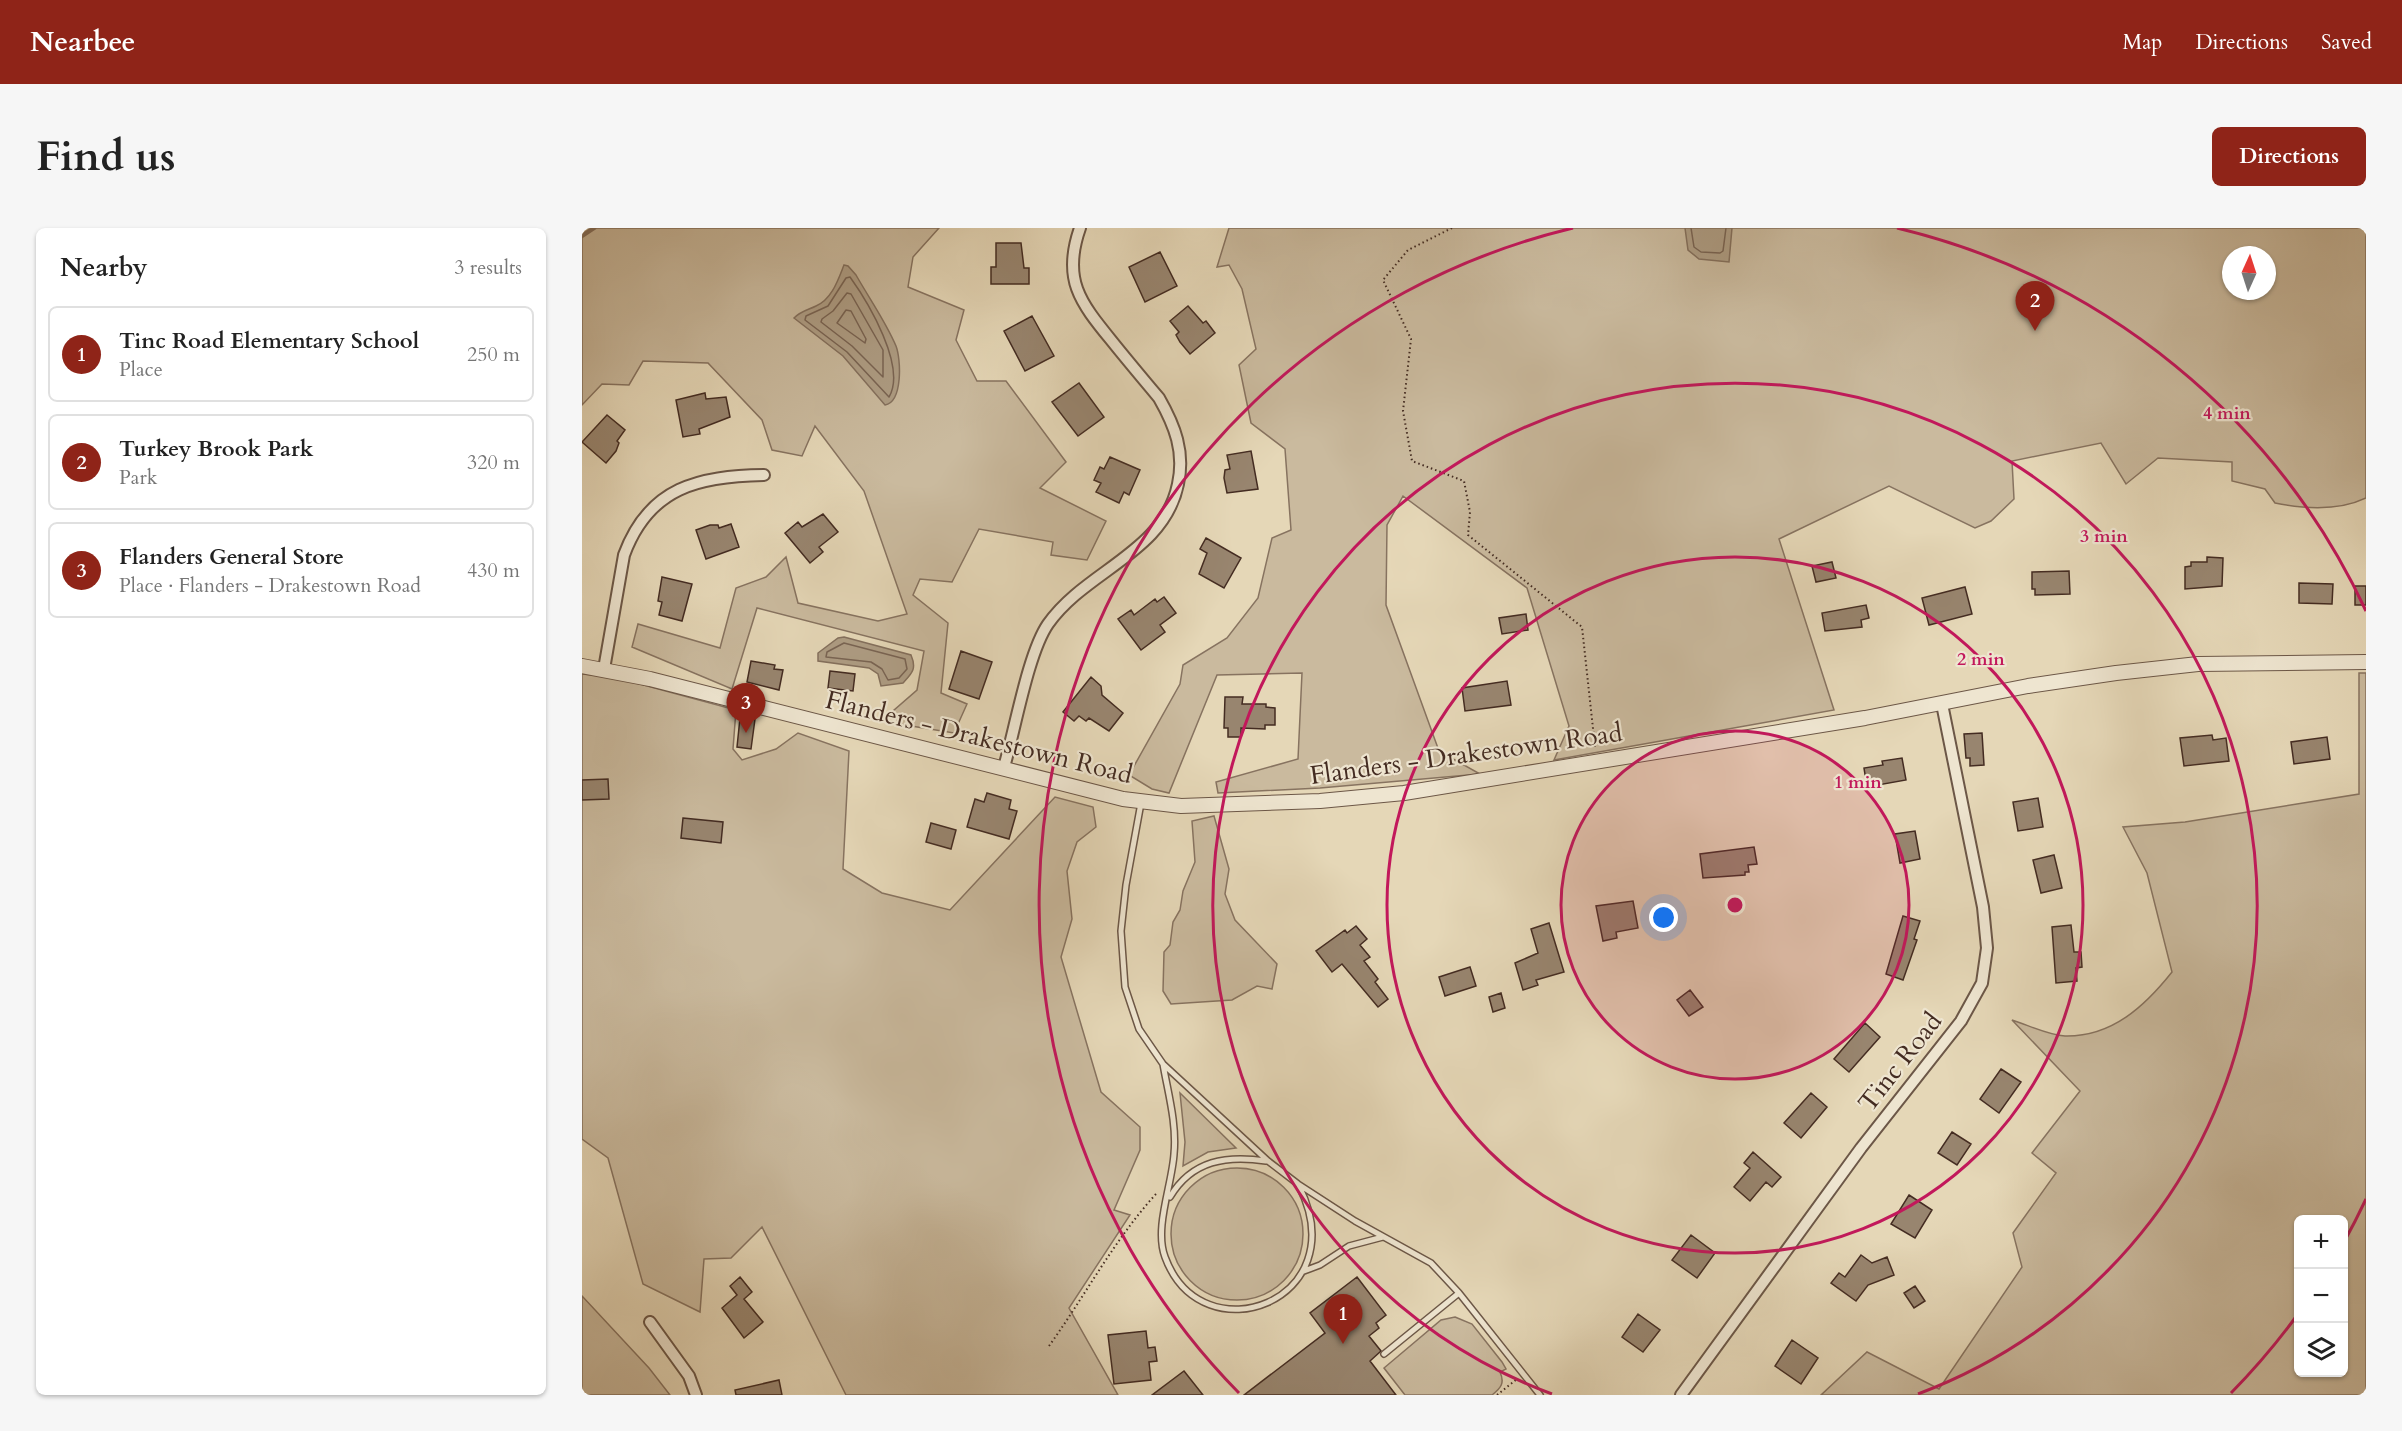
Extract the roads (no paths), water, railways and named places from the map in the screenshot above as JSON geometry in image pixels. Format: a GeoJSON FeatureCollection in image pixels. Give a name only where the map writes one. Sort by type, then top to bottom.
{"type":"FeatureCollection","features":[{"type":"Feature","properties":{"kind":"street"},"geometry":{"type":"LineString","coordinates":[[1004,767],[1037,647],[1045,630],[1064,604],[1082,587],[1157,530],[1172,508],[1181,474],[1180,444],[1159,398],[1079,297],[1072,263],[1073,246],[1080,228]]}},
{"type":"Feature","properties":{"kind":"street"},"geometry":{"type":"LineString","coordinates":[[604,669],[624,555],[629,541],[644,518],[667,496],[698,481],[723,476],[764,474]]}},
{"type":"Feature","properties":{"kind":"street","name":"Flanders - Drakestown Road"},"geometry":{"type":"LineString","coordinates":[[582,666],[604,669],[1004,767],[1141,803],[1181,806],[1356,798],[1597,762],[1942,704],[2051,682],[2156,668],[2198,664],[2366,662]]}},
{"type":"Feature","properties":{"kind":"street","name":"Tinc Road"},"geometry":{"type":"LineString","coordinates":[[1681,1395],[1861,1148],[1960,1022],[1982,983],[1987,948],[1983,907],[1942,704]]}},
{"type":"Feature","properties":{"kind":"street"},"geometry":{"type":"LineString","coordinates":[[650,1322],[683,1368],[696,1395]]}},
{"type":"Feature","properties":{"kind":"lane"},"geometry":{"type":"LineString","coordinates":[[1141,803],[1124,900],[1123,974],[1133,1015],[1163,1064],[1268,1161],[1298,1184],[1383,1237],[1431,1263],[1459,1293],[1540,1395]]}},
{"type":"Feature","properties":{"kind":"lane"},"geometry":{"type":"LineString","coordinates":[[1163,1064],[1174,1132],[1168,1201],[1162,1222],[1163,1252],[1176,1278],[1197,1298],[1226,1308],[1256,1307],[1284,1293],[1304,1271],[1311,1254],[1313,1228],[1307,1202],[1298,1184]]}},
{"type":"Feature","properties":{"kind":"lane"},"geometry":{"type":"LineString","coordinates":[[1168,1201],[1189,1174],[1214,1160],[1242,1157],[1268,1161]]}},
{"type":"Feature","properties":{"kind":"lane"},"geometry":{"type":"LineString","coordinates":[[1304,1271],[1320,1265],[1349,1246],[1383,1237]]}},
{"type":"Feature","properties":{"kind":"lane"},"geometry":{"type":"LineString","coordinates":[[1384,1354],[1459,1293]]}},
{"type":"Feature","properties":{"kind":"water"},"geometry":{"type":"Polygon","coordinates":[[[1685,228],[1732,228],[1729,262],[1699,259],[1688,250],[1685,228]]]}},
{"type":"Feature","properties":{"kind":"water"},"geometry":{"type":"Polygon","coordinates":[[[844,265],[856,275],[896,346],[899,360],[898,388],[891,402],[885,405],[843,356],[794,318],[826,299],[834,288],[844,265]]]}},
{"type":"Feature","properties":{"kind":"water"},"geometry":{"type":"Polygon","coordinates":[[[844,637],[911,655],[914,664],[913,671],[903,683],[881,686],[878,674],[869,668],[818,661],[818,653],[838,638],[844,637]]]}},
{"type":"Feature","properties":{"kind":"waterway"},"geometry":{"type":"LineString","coordinates":[[582,236],[594,228]]}},
{"type":"Feature","properties":{"kind":"place","name":"Turkey Brook Park"},"geometry":{"type":"Point","coordinates":[2035,331]}},
{"type":"Feature","properties":{"kind":"place","name":"Flanders General Store"},"geometry":{"type":"Point","coordinates":[746,733]}},
{"type":"Feature","properties":{"kind":"place","name":"Tinc Road Elementary School"},"geometry":{"type":"Point","coordinates":[1343,1344]}}]}
